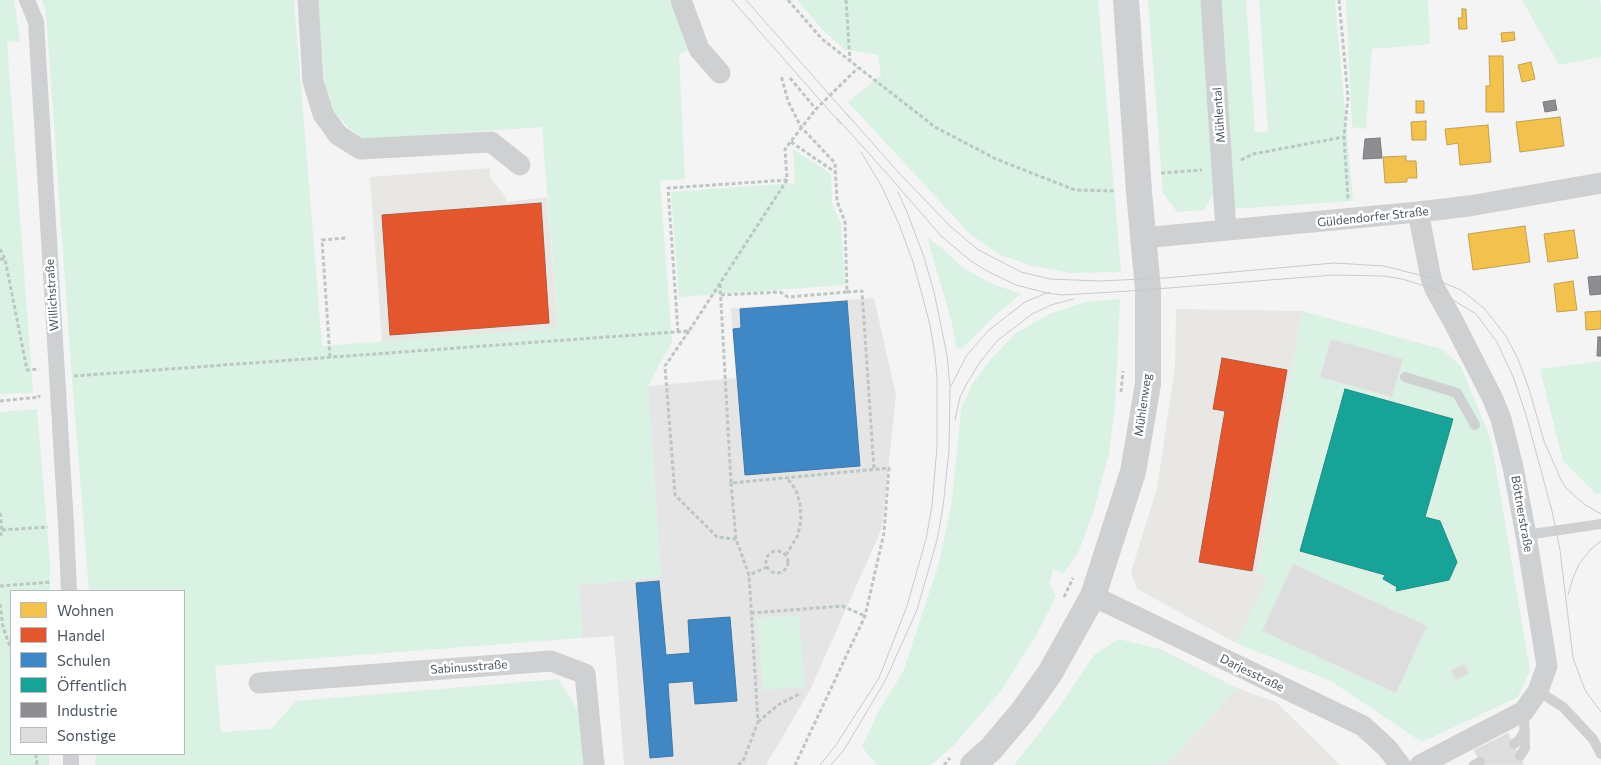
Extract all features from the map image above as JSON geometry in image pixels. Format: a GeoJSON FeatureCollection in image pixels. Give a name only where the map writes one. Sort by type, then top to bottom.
{"type":"FeatureCollection","features":[{"type":"Feature","properties":{"kind":"street","name":"Willichstraße"},"geometry":{"type":"LineString","coordinates":[[27,0],[36,22],[69,586]]}},
{"type":"Feature","properties":{"kind":"street"},"geometry":{"type":"LineString","coordinates":[[308,0],[313,81],[323,114],[338,135],[360,149],[491,142],[520,165]]}},
{"type":"Feature","properties":{"kind":"street"},"geometry":{"type":"LineString","coordinates":[[681,0],[699,49],[720,73]]}},
{"type":"Feature","properties":{"kind":"street","name":"Mühlenweg"},"geometry":{"type":"LineString","coordinates":[[965,758],[991,749],[1023,711],[1050,673],[1093,596],[1133,472],[1148,384],[1148,289],[1126,0]]}},
{"type":"Feature","properties":{"kind":"street","name":"Mühlental"},"geometry":{"type":"LineString","coordinates":[[1211,0],[1226,230]]}},
{"type":"Feature","properties":{"kind":"street","name":"Güldendorfer Straße"},"geometry":{"type":"LineString","coordinates":[[1143,238],[1469,206],[1601,183]]}},
{"type":"Feature","properties":{"kind":"street","name":"Böttnerstraße"},"geometry":{"type":"LineString","coordinates":[[1418,212],[1431,278],[1435,289],[1492,397],[1501,419],[1514,467],[1547,666],[1525,720],[1420,765]]}},
{"type":"Feature","properties":{"kind":"street","name":"Darjesstraße"},"geometry":{"type":"LineString","coordinates":[[1093,596],[1363,726],[1387,748],[1400,765]]}},
{"type":"Feature","properties":{"kind":"street","name":"Sabinusstraße"},"geometry":{"type":"LineString","coordinates":[[259,683],[551,661],[585,674],[594,765]]}},
{"type":"Feature","properties":{"kind":"lane"},"geometry":{"type":"LineString","coordinates":[[1405,377],[1457,393],[1475,425]]}},
{"type":"Feature","properties":{"kind":"lane"},"geometry":{"type":"LineString","coordinates":[[1526,535],[1601,524]]}},
{"type":"Feature","properties":{"kind":"lane"},"geometry":{"type":"LineString","coordinates":[[1587,526],[1601,529]]}},
{"type":"Feature","properties":{"kind":"lane"},"geometry":{"type":"LineString","coordinates":[[1538,691],[1563,706],[1594,739],[1601,754]]}},
{"type":"Feature","properties":{"kind":"lane"},"geometry":{"type":"LineString","coordinates":[[1514,744],[1520,739],[1525,720]]}},
{"type":"Feature","properties":{"kind":"lane"},"geometry":{"type":"LineString","coordinates":[[1520,756],[1525,748],[1525,720]]}},
{"type":"Feature","properties":{"kind":"path"},"geometry":{"type":"LineString","coordinates":[[788,0],[822,39],[935,127],[996,158],[1075,190],[1125,192]]}},
{"type":"Feature","properties":{"kind":"path"},"geometry":{"type":"LineString","coordinates":[[846,0],[850,61]]}},
{"type":"Feature","properties":{"kind":"path"},"geometry":{"type":"LineString","coordinates":[[1339,0],[1348,97],[1344,138],[1350,219]]}},
{"type":"Feature","properties":{"kind":"path"},"geometry":{"type":"LineString","coordinates":[[736,539],[717,537],[675,496],[665,366],[787,180],[785,149],[816,109],[858,68]]}},
{"type":"Feature","properties":{"kind":"path"},"geometry":{"type":"LineString","coordinates":[[781,75],[788,101],[801,126],[835,162],[837,201],[845,222],[847,292]]}},
{"type":"Feature","properties":{"kind":"path"},"geometry":{"type":"LineString","coordinates":[[790,78],[816,109]]}},
{"type":"Feature","properties":{"kind":"path"},"geometry":{"type":"LineString","coordinates":[[791,142],[835,172]]}},
{"type":"Feature","properties":{"kind":"path"},"geometry":{"type":"LineString","coordinates":[[678,332],[668,188],[787,180]]}},
{"type":"Feature","properties":{"kind":"path"},"geometry":{"type":"LineString","coordinates":[[330,357],[322,240],[346,238]]}},
{"type":"Feature","properties":{"kind":"path"},"geometry":{"type":"LineString","coordinates":[[0,248],[5,259],[27,370],[39,369],[39,374]]}},
{"type":"Feature","properties":{"kind":"path"},"geometry":{"type":"LineString","coordinates":[[0,259],[5,259]]}},
{"type":"Feature","properties":{"kind":"path"},"geometry":{"type":"LineString","coordinates":[[720,283],[731,483],[736,539],[749,575],[758,722],[743,761],[738,765]]}},
{"type":"Feature","properties":{"kind":"path"},"geometry":{"type":"LineString","coordinates":[[720,295],[780,292],[788,297],[862,291],[874,470]]}},
{"type":"Feature","properties":{"kind":"path"},"geometry":{"type":"LineString","coordinates":[[58,378],[689,331]]}},
{"type":"Feature","properties":{"kind":"path"},"geometry":{"type":"LineString","coordinates":[[1121,396],[1123,366]]}},
{"type":"Feature","properties":{"kind":"path"},"geometry":{"type":"LineString","coordinates":[[0,401],[39,397]]}},
{"type":"Feature","properties":{"kind":"path"},"geometry":{"type":"LineString","coordinates":[[731,483],[888,468],[884,533],[865,616],[795,765]]}},
{"type":"Feature","properties":{"kind":"path"},"geometry":{"type":"LineString","coordinates":[[786,478],[796,490],[800,504],[801,519],[798,535],[786,555]]}},
{"type":"Feature","properties":{"kind":"path"},"geometry":{"type":"LineString","coordinates":[[0,513],[2,530],[0,538]]}},
{"type":"Feature","properties":{"kind":"path"},"geometry":{"type":"LineString","coordinates":[[2,530],[66,526]]}},
{"type":"Feature","properties":{"kind":"path"},"geometry":{"type":"LineString","coordinates":[[774,551],[782,552],[786,555],[788,562],[782,572],[772,572],[767,567],[766,560],[768,554],[774,551]]}},
{"type":"Feature","properties":{"kind":"path"},"geometry":{"type":"LineString","coordinates":[[749,575],[767,567]]}},
{"type":"Feature","properties":{"kind":"path"},"geometry":{"type":"LineString","coordinates":[[1064,598],[1076,571]]}},
{"type":"Feature","properties":{"kind":"path"},"geometry":{"type":"LineString","coordinates":[[0,586],[69,586]]}},
{"type":"Feature","properties":{"kind":"path"},"geometry":{"type":"LineString","coordinates":[[0,604],[3,627],[10,645]]}},
{"type":"Feature","properties":{"kind":"path"},"geometry":{"type":"LineString","coordinates":[[751,613],[842,606],[865,616]]}},
{"type":"Feature","properties":{"kind":"path"},"geometry":{"type":"LineString","coordinates":[[758,722],[778,705],[801,693]]}},
{"type":"Feature","properties":{"kind":"path"},"geometry":{"type":"LineString","coordinates":[[944,765],[965,758]]}},
{"type":"Feature","properties":{"kind":"shaded area"},"geometry":{"type":"Polygon","coordinates":[[[490,168],[490,178],[506,197],[507,202],[547,197],[558,329],[382,342],[370,177],[490,168]]]}},
{"type":"Feature","properties":{"kind":"shaded area"},"geometry":{"type":"Polygon","coordinates":[[[874,298],[896,395],[882,528],[810,690],[766,765],[624,765],[614,636],[582,638],[579,585],[661,577],[648,386],[736,378],[731,308],[874,298]]]}},
{"type":"Feature","properties":{"kind":"shaded area"},"geometry":{"type":"Polygon","coordinates":[[[1176,309],[1302,311],[1258,572],[1268,578],[1236,643],[1137,589],[1131,572],[1157,488],[1175,367],[1176,309]]]}},
{"type":"Feature","properties":{"kind":"shaded area"},"geometry":{"type":"Polygon","coordinates":[[[1237,688],[1276,702],[1340,765],[1166,765],[1237,688]]]}},
{"type":"Feature","properties":{"kind":"green space"},"geometry":{"type":"Polygon","coordinates":[[[0,0],[14,0],[20,41],[7,42],[33,393],[0,394],[0,0]]]}},
{"type":"Feature","properties":{"kind":"green space"},"geometry":{"type":"Polygon","coordinates":[[[42,0],[294,0],[322,346],[558,328],[542,127],[364,139],[348,127],[331,108],[325,89],[318,0],[668,0],[678,13],[690,50],[679,54],[685,179],[660,181],[672,342],[648,386],[661,577],[579,585],[582,638],[215,666],[221,732],[271,729],[296,701],[558,679],[579,712],[585,765],[95,765],[96,755],[185,755],[185,590],[89,590],[46,12],[42,0]]]}},
{"type":"Feature","properties":{"kind":"green space"},"geometry":{"type":"Polygon","coordinates":[[[797,0],[1098,0],[1121,272],[1070,273],[1033,266],[1000,255],[970,234],[848,102],[881,75],[878,55],[844,49],[823,30],[797,0]]]}},
{"type":"Feature","properties":{"kind":"green space"},"geometry":{"type":"Polygon","coordinates":[[[1148,0],[1207,0],[1218,186],[1204,210],[1177,212],[1163,193],[1148,0]]]}},
{"type":"Feature","properties":{"kind":"green space"},"geometry":{"type":"Polygon","coordinates":[[[1217,0],[1246,0],[1255,132],[1268,131],[1259,0],[1335,0],[1353,201],[1231,209],[1217,0]]]}},
{"type":"Feature","properties":{"kind":"green space"},"geometry":{"type":"Polygon","coordinates":[[[1346,0],[1428,0],[1430,44],[1372,49],[1366,129],[1352,127],[1346,0]]]}},
{"type":"Feature","properties":{"kind":"green space"},"geometry":{"type":"Polygon","coordinates":[[[1522,0],[1598,0],[1601,3],[1601,57],[1559,65],[1522,0]]]}},
{"type":"Feature","properties":{"kind":"green space"},"geometry":{"type":"Polygon","coordinates":[[[793,149],[831,174],[832,203],[841,224],[845,285],[679,297],[671,192],[795,183],[793,149]]]}},
{"type":"Feature","properties":{"kind":"green space"},"geometry":{"type":"Polygon","coordinates":[[[927,237],[962,267],[990,283],[1021,294],[991,319],[963,348],[957,349],[952,323],[927,237]]]}},
{"type":"Feature","properties":{"kind":"green space"},"geometry":{"type":"Polygon","coordinates":[[[1120,299],[1115,407],[1109,453],[1093,513],[1079,551],[1064,573],[1053,569],[1049,583],[1056,597],[1034,639],[1000,692],[954,745],[931,765],[877,765],[862,747],[878,712],[903,672],[939,563],[952,501],[961,409],[972,384],[992,358],[1015,334],[1049,314],[1085,302],[1120,299]]]}},
{"type":"Feature","properties":{"kind":"green space"},"geometry":{"type":"Polygon","coordinates":[[[1302,311],[1442,349],[1461,366],[1491,440],[1530,670],[1518,697],[1422,742],[1331,681],[1236,643],[1268,578],[1258,573],[1302,311]]]}},
{"type":"Feature","properties":{"kind":"green space"},"geometry":{"type":"Polygon","coordinates":[[[1601,361],[1601,493],[1596,494],[1563,461],[1540,369],[1601,361]]]}},
{"type":"Feature","properties":{"kind":"green space"},"geometry":{"type":"Polygon","coordinates":[[[37,409],[50,565],[50,590],[10,590],[10,755],[49,755],[49,765],[0,765],[0,412],[37,409]]]}},
{"type":"Feature","properties":{"kind":"green space"},"geometry":{"type":"Polygon","coordinates":[[[799,615],[805,687],[763,690],[757,618],[799,615]]]}},
{"type":"Feature","properties":{"kind":"green space"},"geometry":{"type":"Polygon","coordinates":[[[1119,639],[1160,649],[1237,688],[1166,765],[1014,765],[1055,713],[1094,655],[1119,639]]]}},
{"type":"Feature","properties":{"kind":"building: Wohnen"},"geometry":{"type":"Polygon","coordinates":[[[1462,9],[1466,9],[1467,29],[1459,29],[1458,18],[1462,18],[1462,9]]]}},
{"type":"Feature","properties":{"kind":"building: Wohnen"},"geometry":{"type":"Polygon","coordinates":[[[1514,32],[1515,40],[1502,42],[1501,33],[1514,32]]]}},
{"type":"Feature","properties":{"kind":"building: Wohnen"},"geometry":{"type":"Polygon","coordinates":[[[1489,56],[1503,56],[1504,112],[1486,112],[1486,86],[1490,86],[1489,56]]]}},
{"type":"Feature","properties":{"kind":"building: Wohnen"},"geometry":{"type":"Polygon","coordinates":[[[1531,62],[1535,79],[1522,82],[1518,65],[1531,62]]]}},
{"type":"Feature","properties":{"kind":"building: Wohnen"},"geometry":{"type":"Polygon","coordinates":[[[1416,101],[1424,101],[1424,113],[1416,113],[1416,101]]]}},
{"type":"Feature","properties":{"kind":"building: Wohnen"},"geometry":{"type":"Polygon","coordinates":[[[1560,117],[1564,146],[1520,152],[1516,122],[1560,117]]]}},
{"type":"Feature","properties":{"kind":"building: Wohnen"},"geometry":{"type":"Polygon","coordinates":[[[1426,121],[1426,140],[1412,140],[1411,122],[1426,121]]]}},
{"type":"Feature","properties":{"kind":"building: Wohnen"},"geometry":{"type":"Polygon","coordinates":[[[1488,125],[1491,162],[1460,165],[1458,143],[1447,145],[1445,129],[1488,125]]]}},
{"type":"Feature","properties":{"kind":"building: Wohnen"},"geometry":{"type":"Polygon","coordinates":[[[1406,156],[1406,161],[1416,161],[1417,178],[1407,178],[1407,182],[1385,183],[1383,157],[1406,156]]]}},
{"type":"Feature","properties":{"kind":"building: Wohnen"},"geometry":{"type":"Polygon","coordinates":[[[1525,226],[1530,262],[1473,270],[1468,234],[1525,226]]]}},
{"type":"Feature","properties":{"kind":"building: Wohnen"},"geometry":{"type":"Polygon","coordinates":[[[1574,230],[1578,258],[1548,262],[1544,234],[1574,230]]]}},
{"type":"Feature","properties":{"kind":"building: Wohnen"},"geometry":{"type":"Polygon","coordinates":[[[1573,281],[1577,310],[1557,312],[1554,284],[1573,281]]]}},
{"type":"Feature","properties":{"kind":"building: Wohnen"},"geometry":{"type":"Polygon","coordinates":[[[1601,311],[1601,329],[1586,330],[1585,312],[1601,311]]]}},
{"type":"Feature","properties":{"kind":"building: Handel"},"geometry":{"type":"Polygon","coordinates":[[[541,203],[549,323],[390,335],[382,215],[541,203]]]}},
{"type":"Feature","properties":{"kind":"building: Handel"},"geometry":{"type":"Polygon","coordinates":[[[1222,358],[1287,370],[1252,571],[1199,562],[1225,411],[1213,409],[1222,358]]]}},
{"type":"Feature","properties":{"kind":"building: Schulen"},"geometry":{"type":"Polygon","coordinates":[[[847,301],[860,466],[745,475],[733,329],[741,328],[740,309],[847,301]]]}},
{"type":"Feature","properties":{"kind":"building: Schulen"},"geometry":{"type":"Polygon","coordinates":[[[659,581],[666,655],[690,653],[688,620],[730,617],[737,701],[695,704],[693,681],[668,683],[673,756],[650,758],[636,583],[659,581]]]}},
{"type":"Feature","properties":{"kind":"building: Öffentlich"},"geometry":{"type":"Polygon","coordinates":[[[1345,389],[1453,419],[1425,517],[1440,521],[1457,562],[1449,580],[1396,591],[1397,587],[1383,579],[1385,575],[1300,551],[1345,389]]]}},
{"type":"Feature","properties":{"kind":"building: Industrie"},"geometry":{"type":"Polygon","coordinates":[[[1555,100],[1557,110],[1545,112],[1543,102],[1555,100]]]}},
{"type":"Feature","properties":{"kind":"building: Industrie"},"geometry":{"type":"Polygon","coordinates":[[[1380,138],[1382,158],[1363,159],[1365,139],[1380,138]]]}},
{"type":"Feature","properties":{"kind":"building: Industrie"},"geometry":{"type":"Polygon","coordinates":[[[1601,276],[1601,294],[1590,295],[1588,277],[1601,276]]]}},
{"type":"Feature","properties":{"kind":"building: Industrie"},"geometry":{"type":"Polygon","coordinates":[[[1598,337],[1601,337],[1601,356],[1597,356],[1598,337]]]}},
{"type":"Feature","properties":{"kind":"building: Sonstige"},"geometry":{"type":"Polygon","coordinates":[[[1331,339],[1403,359],[1392,397],[1320,377],[1331,339]]]}},
{"type":"Feature","properties":{"kind":"building: Sonstige"},"geometry":{"type":"Polygon","coordinates":[[[1293,564],[1427,626],[1396,693],[1262,631],[1293,564]]]}},
{"type":"Feature","properties":{"kind":"building: Sonstige"},"geometry":{"type":"Polygon","coordinates":[[[1465,664],[1469,674],[1455,680],[1451,670],[1465,664]]]}},
{"type":"Feature","properties":{"kind":"building: Sonstige"},"geometry":{"type":"Polygon","coordinates":[[[1508,733],[1524,765],[1481,765],[1474,750],[1508,733]]]}},
{"type":"Feature","properties":{"kind":"tram line"},"geometry":{"type":"LineString","coordinates":[[732,0],[841,124]]}},
{"type":"Feature","properties":{"kind":"tram line"},"geometry":{"type":"LineString","coordinates":[[746,0],[850,118]]}},
{"type":"Feature","properties":{"kind":"tram line"},"geometry":{"type":"LineString","coordinates":[[846,113],[898,172],[950,226],[977,249],[1021,272],[1050,279],[1099,281],[1165,278],[1334,263],[1384,266],[1431,278],[1461,290],[1484,308],[1506,336],[1518,359],[1544,441],[1561,480],[1566,488],[1584,504],[1601,514]]}},
{"type":"Feature","properties":{"kind":"tram line"},"geometry":{"type":"LineString","coordinates":[[837,118],[941,236],[971,261],[1016,285],[1062,295],[1333,275],[1384,276],[1402,279],[1435,289],[1476,314],[1497,342],[1514,379],[1526,415],[1552,511],[1560,550],[1573,658],[1585,690],[1601,712]]}},
{"type":"Feature","properties":{"kind":"tram line"},"geometry":{"type":"LineString","coordinates":[[820,765],[836,745],[879,678],[907,606],[926,539],[932,506],[937,447],[937,378],[930,325],[913,262],[899,224],[881,185],[861,152]]}},
{"type":"Feature","properties":{"kind":"tram line"},"geometry":{"type":"LineString","coordinates":[[831,765],[844,750],[885,681],[917,610],[937,540],[943,507],[949,450],[950,387],[947,355],[934,292],[924,257],[898,192]]}},
{"type":"Feature","properties":{"kind":"tram line"},"geometry":{"type":"LineString","coordinates":[[951,386],[967,355],[989,330],[1025,302],[1049,292]]}},
{"type":"Feature","properties":{"kind":"tram line"},"geometry":{"type":"LineString","coordinates":[[955,420],[960,397],[966,385],[980,362],[997,341],[1032,314],[1051,305],[1073,299]]}},
{"type":"Feature","properties":{"kind":"tram line"},"geometry":{"type":"LineString","coordinates":[[1568,595],[1579,564],[1591,549],[1601,541]]}}]}
